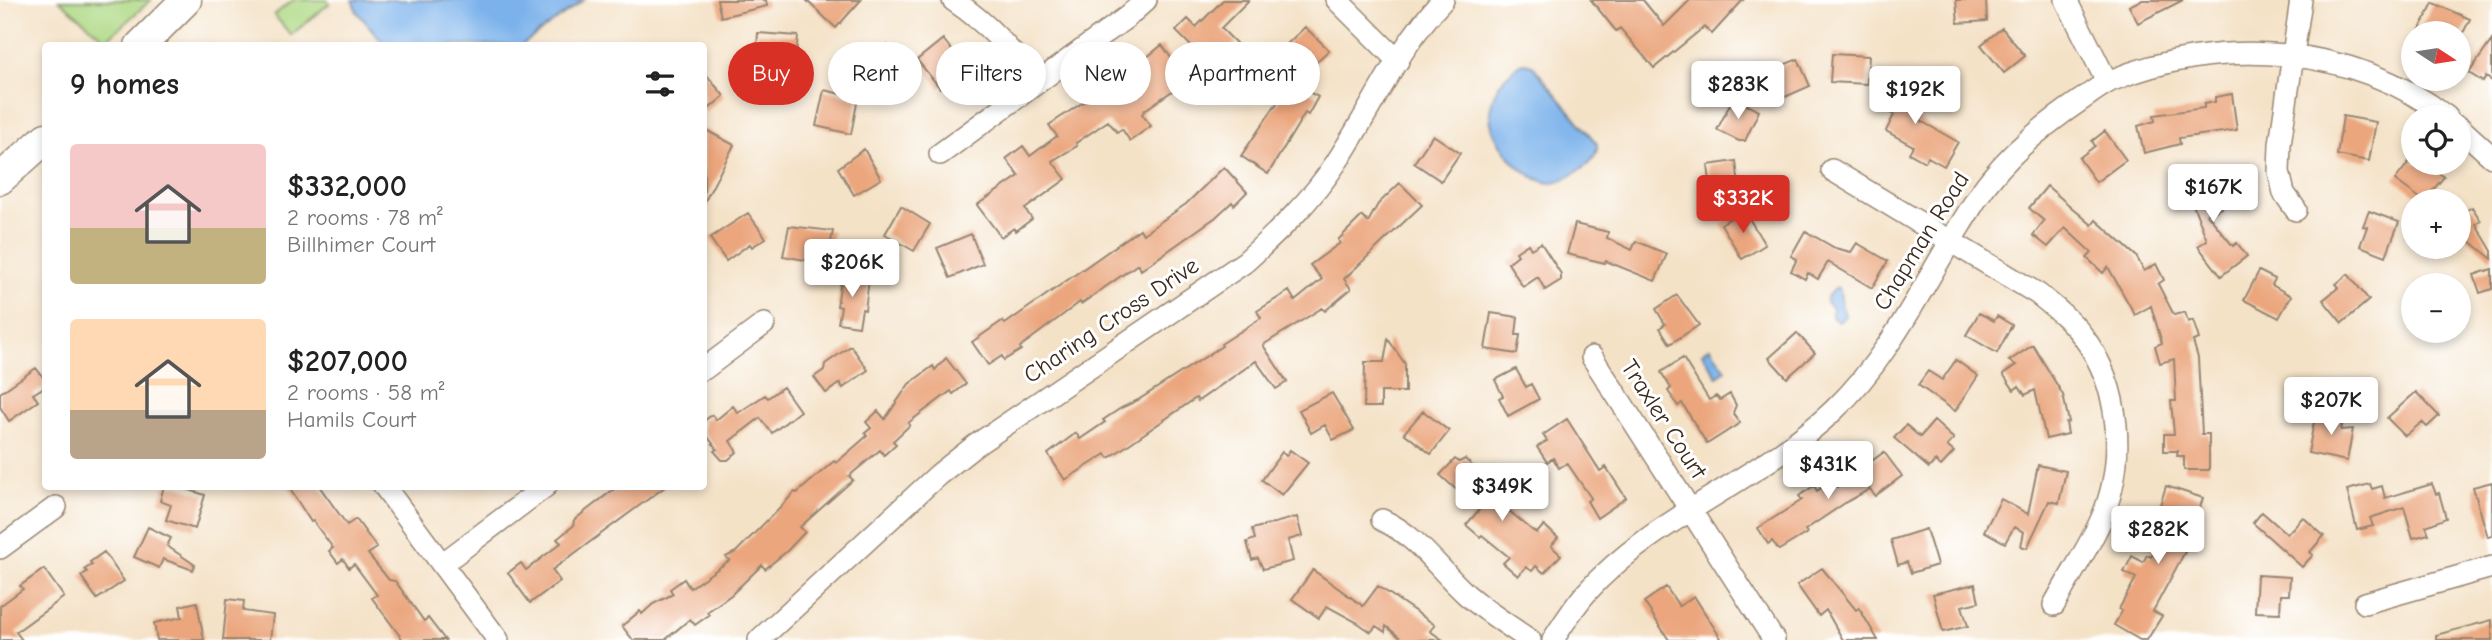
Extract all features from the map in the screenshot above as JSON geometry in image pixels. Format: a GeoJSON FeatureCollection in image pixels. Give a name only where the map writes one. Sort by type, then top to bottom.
{"type":"FeatureCollection","features":[{"type":"Feature","properties":{"kind":"main road"},"geometry":{"type":"LineString","coordinates":[[144,42],[186,0]]}},
{"type":"Feature","properties":{"kind":"main road"},"geometry":{"type":"LineString","coordinates":[[0,179],[42,142]]}},
{"type":"Feature","properties":{"kind":"street"},"geometry":{"type":"LineString","coordinates":[[953,0],[1003,42]]}},
{"type":"Feature","properties":{"kind":"street"},"geometry":{"type":"LineString","coordinates":[[1046,76],[1146,0]]}},
{"type":"Feature","properties":{"kind":"street"},"geometry":{"type":"LineString","coordinates":[[1337,0],[1398,61]]}},
{"type":"Feature","properties":{"kind":"street","name":"Charing Cross Drive"},"geometry":{"type":"LineString","coordinates":[[759,640],[938,475],[975,445],[1245,262],[1281,230],[1309,201],[1337,163],[1398,61],[1432,11],[1443,0]]}},
{"type":"Feature","properties":{"kind":"street"},"geometry":{"type":"LineString","coordinates":[[2066,0],[2107,82]]}},
{"type":"Feature","properties":{"kind":"street"},"geometry":{"type":"LineString","coordinates":[[2295,209],[2284,193],[2279,173],[2280,144],[2301,0]]}},
{"type":"Feature","properties":{"kind":"street","name":"Chapman Road"},"geometry":{"type":"LineString","coordinates":[[1553,640],[1587,592],[1636,548],[1801,439],[1835,409],[1885,348],[1988,182],[2015,151],[2107,82],[2158,65],[2204,55],[2248,53],[2294,56],[2351,67],[2394,84],[2427,105]]}},
{"type":"Feature","properties":{"kind":"street"},"geometry":{"type":"LineString","coordinates":[[940,154],[1006,105]]}},
{"type":"Feature","properties":{"kind":"street"},"geometry":{"type":"LineString","coordinates":[[2471,138],[2492,157]]}},
{"type":"Feature","properties":{"kind":"street"},"geometry":{"type":"LineString","coordinates":[[1832,170],[2038,294],[2081,334],[2106,380],[2115,411],[2117,436],[2116,467],[2110,495],[2101,521],[2054,604]]}},
{"type":"Feature","properties":{"kind":"street"},"geometry":{"type":"LineString","coordinates":[[707,367],[764,324]]}},
{"type":"Feature","properties":{"kind":"street","name":"Traxler Court"},"geometry":{"type":"LineString","coordinates":[[1592,356],[1774,640]]}},
{"type":"Feature","properties":{"kind":"street"},"geometry":{"type":"LineString","coordinates":[[387,490],[498,640]]}},
{"type":"Feature","properties":{"kind":"street"},"geometry":{"type":"LineString","coordinates":[[442,564],[541,490]]}},
{"type":"Feature","properties":{"kind":"street"},"geometry":{"type":"LineString","coordinates":[[0,548],[56,507]]}},
{"type":"Feature","properties":{"kind":"street"},"geometry":{"type":"LineString","coordinates":[[1382,520],[1408,535],[1430,554],[1466,594],[1530,640]]}},
{"type":"Feature","properties":{"kind":"street"},"geometry":{"type":"LineString","coordinates":[[2365,603],[2492,566]]}},
{"type":"Feature","properties":{"kind":"green space"},"geometry":{"type":"Polygon","coordinates":[[[59,0],[151,0],[106,40],[59,0]]]}},
{"type":"Feature","properties":{"kind":"green space"},"geometry":{"type":"Polygon","coordinates":[[[293,0],[327,0],[330,3],[291,35],[274,15],[293,0]]]}},
{"type":"Feature","properties":{"kind":"water"},"geometry":{"type":"Polygon","coordinates":[[[352,0],[584,0],[526,42],[383,42],[357,12],[352,0]]]}},
{"type":"Feature","properties":{"kind":"water"},"geometry":{"type":"Polygon","coordinates":[[[1525,63],[1532,65],[1597,144],[1596,153],[1588,164],[1556,183],[1542,181],[1520,168],[1502,146],[1491,123],[1491,106],[1498,87],[1516,67],[1525,63]]]}},
{"type":"Feature","properties":{"kind":"water"},"geometry":{"type":"Polygon","coordinates":[[[1837,287],[1845,315],[1838,322],[1832,317],[1832,308],[1826,302],[1828,295],[1837,287]]]}},
{"type":"Feature","properties":{"kind":"water"},"geometry":{"type":"Polygon","coordinates":[[[1710,347],[1726,370],[1717,376],[1702,353],[1710,347]]]}},
{"type":"Feature","properties":{"kind":"building"},"geometry":{"type":"Polygon","coordinates":[[[717,0],[766,0],[767,6],[721,17],[717,0]]]}},
{"type":"Feature","properties":{"kind":"building"},"geometry":{"type":"Polygon","coordinates":[[[806,0],[861,0],[836,28],[806,0]]]}},
{"type":"Feature","properties":{"kind":"building"},"geometry":{"type":"Polygon","coordinates":[[[1223,0],[1249,0],[1221,28],[1235,42],[1187,42],[1176,31],[1188,19],[1196,27],[1223,0]]]}},
{"type":"Feature","properties":{"kind":"building"},"geometry":{"type":"Polygon","coordinates":[[[1591,0],[1643,0],[1664,26],[1690,0],[1743,0],[1712,34],[1704,27],[1654,68],[1620,28],[1616,31],[1591,0]]]}},
{"type":"Feature","properties":{"kind":"building"},"geometry":{"type":"Polygon","coordinates":[[[1956,0],[1986,0],[1987,21],[1958,23],[1956,0]]]}},
{"type":"Feature","properties":{"kind":"building"},"geometry":{"type":"Polygon","coordinates":[[[2141,0],[2183,0],[2138,23],[2129,6],[2141,0]]]}},
{"type":"Feature","properties":{"kind":"building"},"geometry":{"type":"Polygon","coordinates":[[[2433,3],[2470,19],[2469,21],[2424,21],[2433,3]]]}},
{"type":"Feature","properties":{"kind":"building"},"geometry":{"type":"Polygon","coordinates":[[[1305,27],[1329,50],[1320,58],[1320,42],[1289,42],[1305,27]]]}},
{"type":"Feature","properties":{"kind":"building"},"geometry":{"type":"Polygon","coordinates":[[[2002,28],[2025,56],[2004,73],[1981,45],[2002,28]]]}},
{"type":"Feature","properties":{"kind":"building"},"geometry":{"type":"Polygon","coordinates":[[[758,33],[798,36],[797,42],[757,42],[758,33]]]}},
{"type":"Feature","properties":{"kind":"building"},"geometry":{"type":"Polygon","coordinates":[[[2492,40],[2492,81],[2486,77],[2483,82],[2471,74],[2471,70],[2492,40]]]}},
{"type":"Feature","properties":{"kind":"building"},"geometry":{"type":"Polygon","coordinates":[[[936,45],[936,83],[922,66],[922,56],[936,45]]]}},
{"type":"Feature","properties":{"kind":"building"},"geometry":{"type":"Polygon","coordinates":[[[1162,45],[1165,49],[1165,96],[1142,114],[1151,126],[1130,141],[1122,129],[1117,132],[1108,121],[1076,143],[1077,146],[1052,161],[1066,179],[1025,209],[1032,219],[1016,231],[1014,228],[1001,237],[977,205],[1019,176],[1006,159],[1023,146],[1030,156],[1057,136],[1049,125],[1079,105],[1151,105],[1151,54],[1162,45]]]}},
{"type":"Feature","properties":{"kind":"building"},"geometry":{"type":"Polygon","coordinates":[[[1832,54],[1869,56],[1867,84],[1830,82],[1832,54]]]}},
{"type":"Feature","properties":{"kind":"building"},"geometry":{"type":"Polygon","coordinates":[[[1798,59],[1810,86],[1776,101],[1764,73],[1798,59]]]}},
{"type":"Feature","properties":{"kind":"building"},"geometry":{"type":"Polygon","coordinates":[[[707,76],[724,96],[707,110],[707,76]]]}},
{"type":"Feature","properties":{"kind":"building"},"geometry":{"type":"Polygon","coordinates":[[[1891,82],[1925,101],[1916,118],[1958,142],[1944,166],[1928,157],[1925,162],[1909,153],[1913,146],[1886,131],[1894,115],[1878,106],[1891,82]]]}},
{"type":"Feature","properties":{"kind":"building"},"geometry":{"type":"Polygon","coordinates":[[[824,90],[828,91],[828,105],[857,105],[851,134],[816,126],[824,90]]]}},
{"type":"Feature","properties":{"kind":"building"},"geometry":{"type":"Polygon","coordinates":[[[2232,94],[2237,130],[2179,138],[2180,144],[2144,153],[2138,126],[2155,121],[2154,115],[2204,108],[2204,104],[2215,102],[2215,97],[2232,94]]]}},
{"type":"Feature","properties":{"kind":"building"},"geometry":{"type":"Polygon","coordinates":[[[1733,98],[1759,111],[1745,141],[1739,141],[1717,130],[1733,98]]]}},
{"type":"Feature","properties":{"kind":"building"},"geometry":{"type":"Polygon","coordinates":[[[1275,105],[1314,105],[1308,115],[1305,113],[1268,174],[1241,156],[1275,105]]]}},
{"type":"Feature","properties":{"kind":"building"},"geometry":{"type":"Polygon","coordinates":[[[2343,116],[2376,122],[2369,161],[2337,155],[2343,116]]]}},
{"type":"Feature","properties":{"kind":"building"},"geometry":{"type":"Polygon","coordinates":[[[707,131],[734,145],[707,197],[707,131]]]}},
{"type":"Feature","properties":{"kind":"building"},"geometry":{"type":"Polygon","coordinates":[[[2105,131],[2126,160],[2096,182],[2079,158],[2095,146],[2092,141],[2105,131]]]}},
{"type":"Feature","properties":{"kind":"building"},"geometry":{"type":"Polygon","coordinates":[[[1433,135],[1460,153],[1441,181],[1414,163],[1433,135]]]}},
{"type":"Feature","properties":{"kind":"building"},"geometry":{"type":"Polygon","coordinates":[[[864,149],[881,179],[854,195],[838,168],[864,149]]]}},
{"type":"Feature","properties":{"kind":"building"},"geometry":{"type":"Polygon","coordinates":[[[1736,161],[1740,196],[1712,200],[1708,165],[1736,161]]]}},
{"type":"Feature","properties":{"kind":"building"},"geometry":{"type":"Polygon","coordinates":[[[1224,167],[1247,192],[1234,205],[1232,202],[1216,217],[1141,270],[1138,264],[1081,304],[1080,302],[1020,347],[1021,350],[1004,360],[1002,356],[988,365],[972,342],[1002,321],[1005,324],[1140,229],[1143,234],[1186,204],[1224,167]]]}},
{"type":"Feature","properties":{"kind":"building"},"geometry":{"type":"Polygon","coordinates":[[[2214,170],[2221,187],[2214,190],[2222,208],[2207,214],[2233,246],[2237,243],[2247,256],[2221,276],[2198,246],[2207,240],[2184,182],[2214,170]]]}},
{"type":"Feature","properties":{"kind":"building"},"geometry":{"type":"Polygon","coordinates":[[[2401,172],[2401,175],[2444,177],[2434,189],[2407,189],[2395,180],[2401,172]]]}},
{"type":"Feature","properties":{"kind":"building"},"geometry":{"type":"Polygon","coordinates":[[[1400,183],[1422,205],[1344,279],[1351,289],[1325,311],[1322,308],[1263,345],[1287,382],[1276,389],[1256,361],[1198,401],[1196,398],[1109,458],[1106,454],[1065,480],[1048,454],[1076,433],[1080,439],[1121,408],[1222,346],[1221,344],[1261,318],[1257,311],[1289,291],[1295,301],[1322,279],[1310,265],[1340,243],[1338,240],[1362,216],[1368,222],[1378,204],[1400,183]]]}},
{"type":"Feature","properties":{"kind":"building"},"geometry":{"type":"Polygon","coordinates":[[[2047,186],[2092,225],[2096,220],[2136,256],[2144,271],[2156,264],[2164,280],[2158,284],[2174,315],[2185,312],[2188,322],[2193,320],[2199,339],[2193,341],[2198,358],[2202,434],[2209,434],[2209,470],[2184,470],[2184,456],[2177,456],[2178,451],[2164,451],[2164,434],[2174,434],[2171,401],[2176,401],[2174,359],[2160,363],[2155,346],[2162,343],[2151,306],[2135,315],[2108,267],[2103,273],[2087,258],[2092,253],[2065,228],[2048,247],[2033,235],[2044,221],[2029,208],[2047,186]]]}},
{"type":"Feature","properties":{"kind":"building"},"geometry":{"type":"Polygon","coordinates":[[[901,206],[930,224],[914,251],[885,234],[901,206]]]}},
{"type":"Feature","properties":{"kind":"building"},"geometry":{"type":"Polygon","coordinates":[[[2471,208],[2481,221],[2476,224],[2492,251],[2492,259],[2471,242],[2471,208]]]}},
{"type":"Feature","properties":{"kind":"building"},"geometry":{"type":"Polygon","coordinates":[[[1744,210],[1765,245],[1742,259],[1721,224],[1744,210]]]}},
{"type":"Feature","properties":{"kind":"building"},"geometry":{"type":"Polygon","coordinates":[[[2369,211],[2399,222],[2386,256],[2360,246],[2369,211]]]}},
{"type":"Feature","properties":{"kind":"building"},"geometry":{"type":"Polygon","coordinates":[[[748,213],[766,238],[752,247],[750,244],[726,261],[710,238],[748,213]]]}},
{"type":"Feature","properties":{"kind":"building"},"geometry":{"type":"Polygon","coordinates":[[[1575,224],[1608,232],[1607,238],[1632,250],[1636,241],[1667,254],[1655,281],[1606,261],[1605,263],[1567,254],[1575,224]]]}},
{"type":"Feature","properties":{"kind":"building"},"geometry":{"type":"Polygon","coordinates":[[[789,226],[833,231],[827,264],[783,256],[789,226]]]}},
{"type":"Feature","properties":{"kind":"building"},"geometry":{"type":"Polygon","coordinates":[[[1805,231],[1835,248],[1851,252],[1857,243],[1888,261],[1872,288],[1828,262],[1818,279],[1808,273],[1805,279],[1791,271],[1797,259],[1791,256],[1805,231]]]}},
{"type":"Feature","properties":{"kind":"building"},"geometry":{"type":"Polygon","coordinates":[[[971,234],[983,264],[950,278],[937,248],[971,234]]]}},
{"type":"Feature","properties":{"kind":"building"},"geometry":{"type":"Polygon","coordinates":[[[1541,243],[1561,274],[1561,280],[1545,290],[1538,277],[1523,287],[1508,263],[1518,255],[1516,252],[1528,244],[1531,249],[1541,243]]]}},
{"type":"Feature","properties":{"kind":"building"},"geometry":{"type":"Polygon","coordinates":[[[2492,269],[2492,289],[2480,293],[2474,275],[2492,269]]]}},
{"type":"Feature","properties":{"kind":"building"},"geometry":{"type":"Polygon","coordinates":[[[2259,271],[2275,279],[2272,285],[2291,296],[2279,318],[2244,300],[2259,271]]]}},
{"type":"Feature","properties":{"kind":"building"},"geometry":{"type":"Polygon","coordinates":[[[842,274],[869,279],[865,310],[862,309],[859,326],[838,323],[841,307],[837,306],[842,274]]]}},
{"type":"Feature","properties":{"kind":"building"},"geometry":{"type":"Polygon","coordinates":[[[2348,274],[2369,300],[2342,323],[2323,300],[2339,287],[2336,284],[2348,274]]]}},
{"type":"Feature","properties":{"kind":"building"},"geometry":{"type":"Polygon","coordinates":[[[1677,295],[1699,325],[1670,344],[1660,328],[1665,324],[1656,309],[1677,295]]]}},
{"type":"Feature","properties":{"kind":"building"},"geometry":{"type":"Polygon","coordinates":[[[1491,313],[1518,317],[1516,335],[1520,335],[1517,354],[1485,349],[1491,313]]]}},
{"type":"Feature","properties":{"kind":"building"},"geometry":{"type":"Polygon","coordinates":[[[1979,313],[1994,321],[1997,316],[2012,325],[1997,353],[1966,335],[1979,313]]]}},
{"type":"Feature","properties":{"kind":"building"},"geometry":{"type":"Polygon","coordinates":[[[1797,333],[1815,353],[1787,378],[1769,358],[1797,333]]]}},
{"type":"Feature","properties":{"kind":"building"},"geometry":{"type":"Polygon","coordinates":[[[1388,339],[1405,364],[1405,392],[1381,392],[1381,407],[1364,407],[1365,362],[1384,362],[1388,339]]]}},
{"type":"Feature","properties":{"kind":"building"},"geometry":{"type":"Polygon","coordinates":[[[2033,345],[2063,395],[2069,422],[2066,423],[2068,434],[2046,439],[2035,390],[2025,395],[2019,386],[2014,390],[2003,374],[2016,365],[2009,361],[2033,345]]]}},
{"type":"Feature","properties":{"kind":"building"},"geometry":{"type":"Polygon","coordinates":[[[851,346],[868,370],[843,388],[840,383],[826,393],[814,377],[824,370],[825,364],[851,346]]]}},
{"type":"Feature","properties":{"kind":"building"},"geometry":{"type":"Polygon","coordinates":[[[946,358],[966,384],[953,394],[951,391],[908,423],[910,425],[893,441],[896,444],[884,455],[880,450],[849,476],[853,480],[800,527],[805,532],[787,551],[765,569],[762,565],[695,625],[690,619],[665,640],[633,640],[622,626],[640,611],[642,614],[653,604],[673,594],[670,589],[684,579],[690,588],[730,560],[726,557],[736,552],[795,492],[834,461],[836,463],[867,436],[865,433],[871,428],[866,422],[878,411],[885,419],[909,384],[933,366],[935,370],[946,358]]]}},
{"type":"Feature","properties":{"kind":"building"},"geometry":{"type":"Polygon","coordinates":[[[1683,358],[1709,400],[1716,396],[1720,400],[1730,394],[1736,405],[1733,413],[1740,423],[1707,444],[1682,403],[1678,406],[1668,391],[1671,388],[1661,372],[1683,358]]]}},
{"type":"Feature","properties":{"kind":"building"},"geometry":{"type":"Polygon","coordinates":[[[1956,360],[1978,376],[1955,411],[1918,385],[1928,371],[1942,380],[1956,360]]]}},
{"type":"Feature","properties":{"kind":"building"},"geometry":{"type":"Polygon","coordinates":[[[36,368],[42,376],[42,388],[33,394],[38,401],[9,421],[0,407],[0,393],[36,368]]]}},
{"type":"Feature","properties":{"kind":"building"},"geometry":{"type":"Polygon","coordinates":[[[1516,369],[1526,387],[1531,384],[1539,399],[1508,416],[1499,398],[1503,396],[1495,380],[1516,369]]]}},
{"type":"Feature","properties":{"kind":"building"},"geometry":{"type":"Polygon","coordinates":[[[783,387],[800,411],[772,433],[760,418],[730,441],[737,452],[728,460],[722,460],[707,436],[707,419],[712,415],[716,420],[733,406],[738,413],[765,395],[768,398],[783,387]]]}},
{"type":"Feature","properties":{"kind":"building"},"geometry":{"type":"Polygon","coordinates":[[[2416,392],[2439,416],[2427,427],[2422,422],[2405,436],[2387,418],[2416,392]]]}},
{"type":"Feature","properties":{"kind":"building"},"geometry":{"type":"Polygon","coordinates":[[[1332,393],[1354,430],[1333,440],[1325,425],[1311,433],[1299,410],[1332,393]]]}},
{"type":"Feature","properties":{"kind":"building"},"geometry":{"type":"Polygon","coordinates":[[[2329,408],[2345,411],[2341,430],[2353,429],[2347,461],[2308,453],[2315,417],[2327,419],[2329,408]]]}},
{"type":"Feature","properties":{"kind":"building"},"geometry":{"type":"Polygon","coordinates":[[[1423,411],[1449,431],[1431,454],[1404,433],[1423,411]]]}},
{"type":"Feature","properties":{"kind":"building"},"geometry":{"type":"Polygon","coordinates":[[[1567,419],[1600,471],[1606,467],[1626,498],[1597,518],[1587,501],[1591,498],[1567,463],[1559,468],[1553,458],[1547,462],[1537,447],[1547,441],[1543,435],[1567,419]]]}},
{"type":"Feature","properties":{"kind":"building"},"geometry":{"type":"Polygon","coordinates":[[[1934,421],[1954,439],[1947,446],[1954,452],[1941,466],[1935,461],[1929,468],[1894,438],[1906,425],[1920,437],[1934,421]]]}},
{"type":"Feature","properties":{"kind":"building"},"geometry":{"type":"Polygon","coordinates":[[[1290,450],[1308,463],[1282,495],[1262,480],[1282,452],[1286,456],[1290,450]]]}},
{"type":"Feature","properties":{"kind":"building"},"geometry":{"type":"Polygon","coordinates":[[[1884,452],[1902,476],[1875,496],[1870,489],[1845,503],[1805,530],[1807,533],[1779,550],[1772,541],[1768,544],[1758,528],[1802,500],[1799,496],[1814,486],[1817,491],[1832,480],[1837,487],[1884,452]]]}},
{"type":"Feature","properties":{"kind":"building"},"geometry":{"type":"Polygon","coordinates":[[[1455,459],[1459,462],[1465,459],[1484,477],[1477,484],[1533,531],[1537,533],[1544,525],[1558,538],[1551,546],[1561,555],[1544,573],[1536,566],[1532,571],[1526,567],[1518,576],[1503,563],[1509,557],[1466,525],[1479,510],[1440,475],[1455,459]]]}},
{"type":"Feature","properties":{"kind":"building"},"geometry":{"type":"Polygon","coordinates":[[[2038,465],[2066,471],[2059,503],[2049,501],[2027,548],[2021,546],[2024,532],[2014,527],[2005,543],[1984,531],[2001,499],[2028,514],[2038,465]]]}},
{"type":"Feature","properties":{"kind":"building"},"geometry":{"type":"Polygon","coordinates":[[[2492,482],[2492,536],[2488,537],[2473,487],[2492,482]]]}},
{"type":"Feature","properties":{"kind":"building"},"geometry":{"type":"Polygon","coordinates":[[[2370,484],[2372,489],[2382,486],[2385,498],[2432,484],[2436,494],[2439,493],[2446,518],[2426,526],[2429,534],[2413,538],[2404,507],[2370,518],[2373,526],[2357,530],[2347,490],[2370,484]]]}},
{"type":"Feature","properties":{"kind":"building"},"geometry":{"type":"Polygon","coordinates":[[[2166,486],[2203,498],[2187,548],[2153,611],[2162,616],[2147,640],[2140,640],[2114,625],[2122,611],[2119,609],[2136,578],[2124,572],[2132,556],[2143,562],[2147,555],[2151,557],[2163,536],[2172,509],[2160,505],[2166,486]]]}},
{"type":"Feature","properties":{"kind":"building"},"geometry":{"type":"Polygon","coordinates":[[[163,490],[189,490],[205,495],[195,529],[166,520],[171,505],[160,501],[163,490]]]}},
{"type":"Feature","properties":{"kind":"building"},"geometry":{"type":"Polygon","coordinates":[[[291,490],[322,490],[347,525],[356,519],[377,548],[368,554],[389,580],[395,581],[424,621],[428,618],[445,640],[403,640],[372,598],[377,595],[354,564],[349,568],[343,559],[338,563],[329,551],[333,548],[313,521],[311,522],[291,490]]]}},
{"type":"Feature","properties":{"kind":"building"},"geometry":{"type":"Polygon","coordinates":[[[613,490],[661,490],[552,570],[560,581],[530,603],[508,573],[521,563],[526,570],[561,543],[557,539],[573,526],[574,520],[613,490]]]}},
{"type":"Feature","properties":{"kind":"building"},"geometry":{"type":"Polygon","coordinates":[[[2262,512],[2287,534],[2303,517],[2324,536],[2310,552],[2313,555],[2302,567],[2253,523],[2262,512]]]}},
{"type":"Feature","properties":{"kind":"building"},"geometry":{"type":"Polygon","coordinates":[[[1297,517],[1302,536],[1288,540],[1293,561],[1263,569],[1258,558],[1252,560],[1247,542],[1255,539],[1252,529],[1297,517]]]}},
{"type":"Feature","properties":{"kind":"building"},"geometry":{"type":"Polygon","coordinates":[[[148,527],[171,538],[167,546],[195,565],[193,570],[163,559],[159,568],[134,557],[148,527]]]}},
{"type":"Feature","properties":{"kind":"building"},"geometry":{"type":"Polygon","coordinates":[[[1926,529],[1937,565],[1911,573],[1907,562],[1898,565],[1891,540],[1926,529]]]}},
{"type":"Feature","properties":{"kind":"building"},"geometry":{"type":"Polygon","coordinates":[[[104,552],[124,581],[97,599],[81,576],[87,572],[85,569],[92,565],[90,562],[104,552]]]}},
{"type":"Feature","properties":{"kind":"building"},"geometry":{"type":"Polygon","coordinates":[[[1822,568],[1856,610],[1859,608],[1878,640],[1843,640],[1826,610],[1819,616],[1797,585],[1822,568]]]}},
{"type":"Feature","properties":{"kind":"building"},"geometry":{"type":"Polygon","coordinates":[[[44,569],[64,597],[16,632],[22,640],[0,640],[0,606],[23,589],[20,586],[44,569]]]}},
{"type":"Feature","properties":{"kind":"building"},"geometry":{"type":"Polygon","coordinates":[[[1313,570],[1363,606],[1378,586],[1435,625],[1430,631],[1443,640],[1403,640],[1386,626],[1385,632],[1376,626],[1371,632],[1327,606],[1319,618],[1292,599],[1313,570]]]}},
{"type":"Feature","properties":{"kind":"building"},"geometry":{"type":"Polygon","coordinates":[[[2257,575],[2290,577],[2289,595],[2281,595],[2280,613],[2255,612],[2257,575]]]}},
{"type":"Feature","properties":{"kind":"building"},"geometry":{"type":"Polygon","coordinates":[[[1975,584],[1979,602],[1962,606],[1968,626],[1943,632],[1933,594],[1975,584]]]}},
{"type":"Feature","properties":{"kind":"building"},"geometry":{"type":"Polygon","coordinates":[[[1666,587],[1679,606],[1694,596],[1722,640],[1669,640],[1644,602],[1666,587]]]}},
{"type":"Feature","properties":{"kind":"building"},"geometry":{"type":"Polygon","coordinates":[[[227,599],[244,601],[243,611],[273,615],[270,640],[223,640],[227,599]]]}},
{"type":"Feature","properties":{"kind":"building"},"geometry":{"type":"Polygon","coordinates":[[[197,602],[204,640],[157,640],[154,623],[182,617],[180,606],[197,602]]]}},
{"type":"Feature","properties":{"kind":"building"},"geometry":{"type":"Polygon","coordinates":[[[2492,620],[2492,640],[2436,640],[2436,635],[2492,620]]]}}]}
